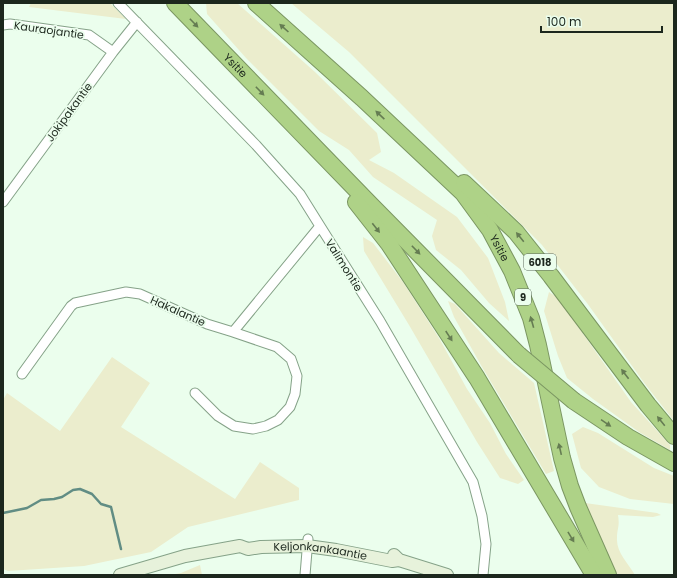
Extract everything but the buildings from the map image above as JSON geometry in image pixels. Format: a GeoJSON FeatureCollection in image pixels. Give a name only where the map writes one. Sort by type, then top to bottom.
{"type":"FeatureCollection","features":[{"type":"Feature","properties":{"kind":"highway","name":"Ysitie"},"geometry":{"type":"LineString","coordinates":[[175,3],[330,162]]}},
{"type":"Feature","properties":{"kind":"highway","name":"Ysitie"},"geometry":{"type":"LineString","coordinates":[[256,3],[409,142],[463,194],[490,230],[512,271],[531,318],[570,486],[608,575]]}},
{"type":"Feature","properties":{"kind":"highway","name":"6018"},"geometry":{"type":"LineString","coordinates":[[409,142],[437,157],[516,232],[648,405],[674,436]]}},
{"type":"Feature","properties":{"kind":"highway"},"geometry":{"type":"LineString","coordinates":[[330,162],[519,355],[574,401],[628,437],[674,463]]}},
{"type":"Feature","properties":{"kind":"highway"},"geometry":{"type":"LineString","coordinates":[[330,162],[357,204],[389,244],[477,378],[594,575]]}},
{"type":"Feature","properties":{"kind":"main road","name":"Keljonkankaantie"},"geometry":{"type":"LineString","coordinates":[[120,575],[185,556],[240,546],[247,542],[261,540],[308,542],[378,550],[393,554],[400,560],[447,575]]}},
{"type":"Feature","properties":{"kind":"street","name":"Valimontie"},"geometry":{"type":"LineString","coordinates":[[118,3],[138,22],[300,194],[380,321],[473,482],[482,516],[486,544],[483,575]]}},
{"type":"Feature","properties":{"kind":"street","name":"Jokipakantie"},"geometry":{"type":"LineString","coordinates":[[3,202],[113,52],[138,22]]}},
{"type":"Feature","properties":{"kind":"street","name":"Kauraojantie"},"geometry":{"type":"LineString","coordinates":[[3,25],[10,24],[89,35],[113,52]]}},
{"type":"Feature","properties":{"kind":"street"},"geometry":{"type":"LineString","coordinates":[[233,332],[320,226]]}},
{"type":"Feature","properties":{"kind":"street","name":"Hakalantie"},"geometry":{"type":"LineString","coordinates":[[22,374],[71,306],[126,292],[140,294],[207,324],[277,347],[291,359],[297,376],[295,394],[290,407],[278,420],[266,426],[253,429],[234,426],[218,416],[195,393]]}},
{"type":"Feature","properties":{"kind":"street"},"geometry":{"type":"LineString","coordinates":[[305,575],[308,542]]}},
{"type":"Feature","properties":{"kind":"green space"},"geometry":{"type":"Polygon","coordinates":[[[31,3],[110,3],[126,19],[29,7],[31,3]]]}},
{"type":"Feature","properties":{"kind":"green space"},"geometry":{"type":"Polygon","coordinates":[[[206,3],[237,3],[315,72],[377,133],[381,152],[369,160],[394,173],[457,217],[488,258],[505,302],[509,321],[489,303],[461,270],[436,250],[432,236],[437,220],[373,177],[349,150],[319,131],[246,58],[207,14],[206,3]]]}},
{"type":"Feature","properties":{"kind":"green space"},"geometry":{"type":"Polygon","coordinates":[[[291,3],[674,3],[674,421],[645,384],[587,303],[542,245],[349,52],[291,3]]]}},
{"type":"Feature","properties":{"kind":"green space"},"geometry":{"type":"Polygon","coordinates":[[[363,237],[373,243],[403,282],[439,338],[467,389],[490,423],[506,454],[524,480],[518,484],[500,478],[477,442],[364,251],[363,237]]]}},
{"type":"Feature","properties":{"kind":"green space"},"geometry":{"type":"Polygon","coordinates":[[[549,292],[558,298],[631,402],[670,445],[670,450],[639,432],[593,399],[567,378],[558,356],[544,311],[549,292]]]}},
{"type":"Feature","properties":{"kind":"green space"},"geometry":{"type":"Polygon","coordinates":[[[448,301],[455,304],[499,353],[534,383],[554,471],[546,474],[482,367],[454,317],[448,301]]]}},
{"type":"Feature","properties":{"kind":"green space"},"geometry":{"type":"Polygon","coordinates":[[[112,357],[150,383],[121,427],[235,499],[260,462],[299,488],[299,500],[188,527],[151,552],[84,566],[8,571],[3,569],[3,400],[7,393],[60,431],[112,357]]]}},
{"type":"Feature","properties":{"kind":"green space"},"geometry":{"type":"Polygon","coordinates":[[[583,427],[598,433],[654,468],[674,476],[674,504],[630,499],[599,487],[581,468],[572,434],[583,427]]]}},
{"type":"Feature","properties":{"kind":"green space"},"geometry":{"type":"Polygon","coordinates":[[[585,503],[657,513],[661,515],[653,517],[618,515],[618,548],[635,575],[617,575],[606,554],[585,503]]]}},
{"type":"Feature","properties":{"kind":"green space"},"geometry":{"type":"Polygon","coordinates":[[[200,565],[202,575],[170,575],[181,573],[200,565]]]}},
{"type":"Feature","properties":{"kind":"waterway"},"geometry":{"type":"LineString","coordinates":[[3,513],[27,508],[41,500],[62,497],[73,490],[80,489],[92,494],[101,504],[111,507],[121,549]]}}]}
